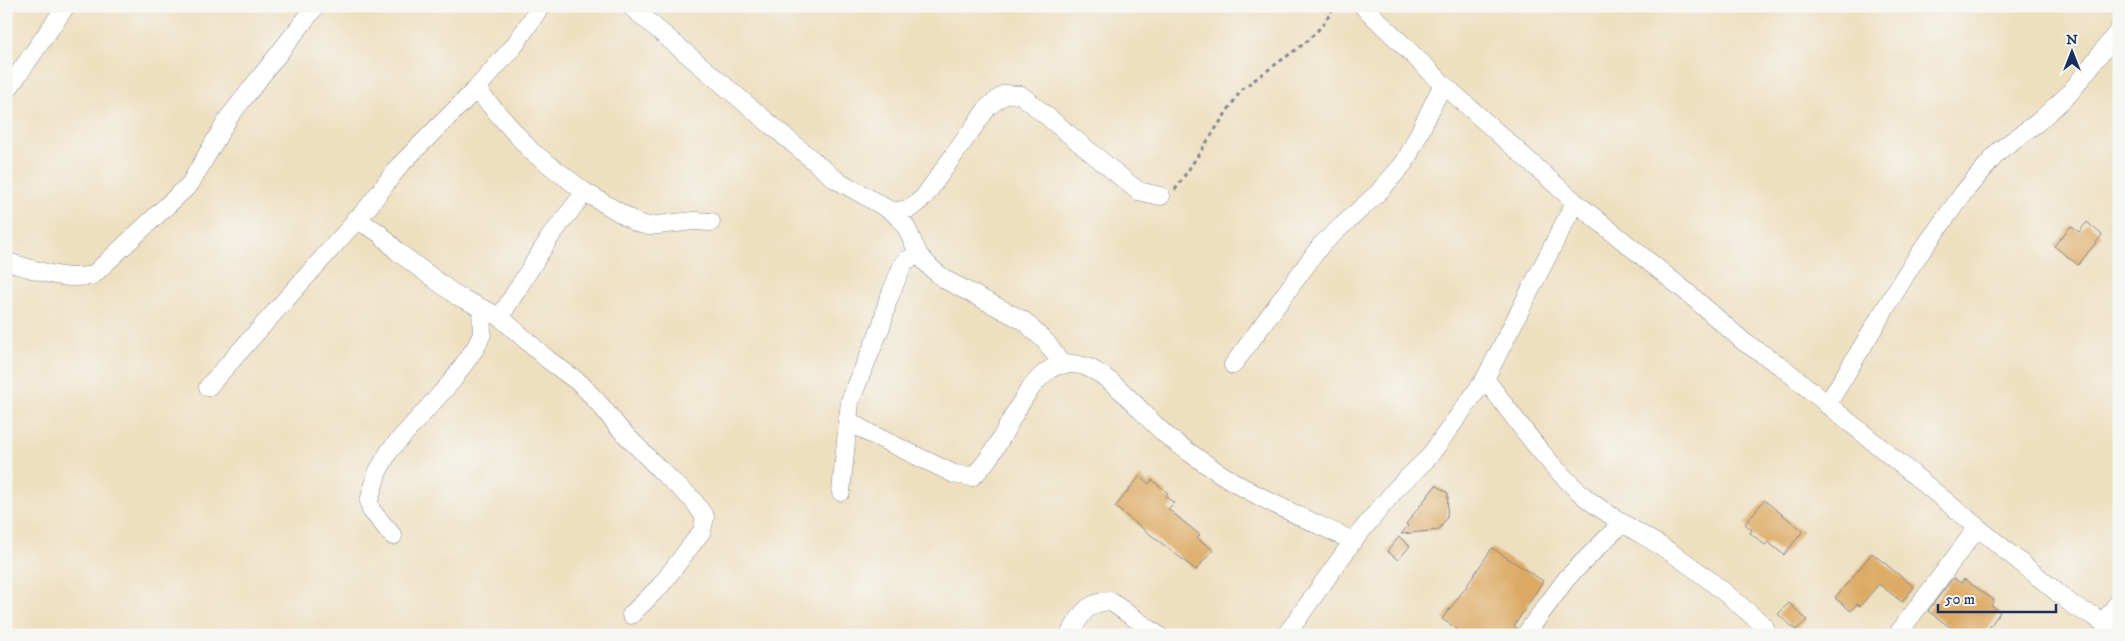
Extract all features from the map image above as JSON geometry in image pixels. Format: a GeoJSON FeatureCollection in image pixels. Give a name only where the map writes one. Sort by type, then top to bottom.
{"type":"FeatureCollection","features":[{"type":"Feature","properties":{"kind":"street"},"geometry":{"type":"LineString","coordinates":[[6,92],[66,6]]}},
{"type":"Feature","properties":{"kind":"street"},"geometry":{"type":"LineString","coordinates":[[6,262],[59,277],[78,278],[93,275],[190,184],[229,116],[316,6]]}},
{"type":"Feature","properties":{"kind":"street"},"geometry":{"type":"LineString","coordinates":[[208,387],[369,206],[399,166],[476,88],[514,46],[541,6]]}},
{"type":"Feature","properties":{"kind":"street"},"geometry":{"type":"LineString","coordinates":[[630,6],[835,179],[893,212],[905,225],[919,255],[946,280],[1024,321],[1047,343],[1062,365]]}},
{"type":"Feature","properties":{"kind":"street"},"geometry":{"type":"LineString","coordinates":[[1363,6],[1443,84],[1575,202],[1682,288],[1744,342],[1782,367],[2075,607],[2119,634]]}},
{"type":"Feature","properties":{"kind":"street"},"geometry":{"type":"LineString","coordinates":[[1827,405],[1911,266],[1964,192],[2000,150],[2038,122],[2069,94],[2119,30]]}},
{"type":"Feature","properties":{"kind":"street"},"geometry":{"type":"LineString","coordinates":[[1233,365],[1321,244],[1378,193],[1405,162],[1443,84]]}},
{"type":"Feature","properties":{"kind":"street"},"geometry":{"type":"LineString","coordinates":[[476,88],[532,150],[585,192],[637,223],[649,226],[694,221],[710,222]]}},
{"type":"Feature","properties":{"kind":"street"},"geometry":{"type":"LineString","coordinates":[[893,212],[911,208],[924,197],[988,107],[1005,94],[1021,95],[1138,191],[1161,196]]}},
{"type":"Feature","properties":{"kind":"street"},"geometry":{"type":"LineString","coordinates":[[500,317],[550,237],[585,192]]}},
{"type":"Feature","properties":{"kind":"street"},"geometry":{"type":"LineString","coordinates":[[1286,635],[1354,541],[1396,489],[1428,458],[1484,379],[1575,202]]}},
{"type":"Feature","properties":{"kind":"street"},"geometry":{"type":"LineString","coordinates":[[356,219],[378,232],[398,252],[425,274],[457,296],[500,317],[547,359],[581,384],[618,427],[660,470],[693,500],[705,517],[702,531],[661,585],[631,615]]}},
{"type":"Feature","properties":{"kind":"street"},"geometry":{"type":"LineString","coordinates":[[841,492],[850,401],[879,331],[887,303],[902,266],[907,260],[919,255]]}},
{"type":"Feature","properties":{"kind":"street"},"geometry":{"type":"LineString","coordinates":[[393,536],[371,510],[369,501],[378,471],[390,450],[452,381],[476,346],[482,334],[481,309]]}},
{"type":"Feature","properties":{"kind":"street"},"geometry":{"type":"LineString","coordinates":[[847,420],[869,433],[954,474],[972,477],[982,469],[1027,394],[1048,370],[1062,365],[1080,365],[1107,379],[1167,435],[1210,468],[1261,496],[1354,541]]}},
{"type":"Feature","properties":{"kind":"street"},"geometry":{"type":"LineString","coordinates":[[1484,379],[1559,473],[1620,524],[1676,556],[1701,574],[1764,626],[1768,635]]}},
{"type":"Feature","properties":{"kind":"street"},"geometry":{"type":"LineString","coordinates":[[1525,635],[1567,578],[1620,524]]}},
{"type":"Feature","properties":{"kind":"street"},"geometry":{"type":"LineString","coordinates":[[1898,635],[1977,528]]}},
{"type":"Feature","properties":{"kind":"street"},"geometry":{"type":"LineString","coordinates":[[1069,635],[1087,607],[1096,602],[1110,601],[1158,635]]}},
{"type":"Feature","properties":{"kind":"street"},"geometry":{"type":"LineString","coordinates":[[2102,623],[2119,601]]}},
{"type":"Feature","properties":{"kind":"path"},"geometry":{"type":"LineString","coordinates":[[1161,196],[1174,192],[1242,89],[1305,43],[1322,26],[1335,6]]}},
{"type":"Feature","properties":{"kind":"building"},"geometry":{"type":"Polygon","coordinates":[[[2087,222],[2102,235],[2078,265],[2054,246],[2071,226],[2079,232],[2087,222]]]}},
{"type":"Feature","properties":{"kind":"building"},"geometry":{"type":"Polygon","coordinates":[[[1140,476],[1149,484],[1152,480],[1168,493],[1165,496],[1174,503],[1168,509],[1200,535],[1197,538],[1213,550],[1196,570],[1115,507],[1140,476]]]}},
{"type":"Feature","properties":{"kind":"building"},"geometry":{"type":"Polygon","coordinates":[[[1436,485],[1448,493],[1447,517],[1439,530],[1401,534],[1408,526],[1406,524],[1436,485]]]}},
{"type":"Feature","properties":{"kind":"building"},"geometry":{"type":"Polygon","coordinates":[[[1764,500],[1803,531],[1784,555],[1768,542],[1765,545],[1750,533],[1752,530],[1745,524],[1764,500]]]}},
{"type":"Feature","properties":{"kind":"building"},"geometry":{"type":"Polygon","coordinates":[[[1399,537],[1410,546],[1398,560],[1387,551],[1399,537]]]}},
{"type":"Feature","properties":{"kind":"building"},"geometry":{"type":"Polygon","coordinates":[[[1492,548],[1543,581],[1514,626],[1517,628],[1515,635],[1453,635],[1457,629],[1442,619],[1492,548]]]}},
{"type":"Feature","properties":{"kind":"building"},"geometry":{"type":"Polygon","coordinates":[[[1872,553],[1914,587],[1902,602],[1879,584],[1860,606],[1857,604],[1851,611],[1835,598],[1872,553]]]}},
{"type":"Feature","properties":{"kind":"building"},"geometry":{"type":"Polygon","coordinates":[[[1953,578],[1961,583],[1964,579],[1994,600],[1991,605],[2000,612],[1984,635],[1961,635],[1928,611],[1953,578]]]}},
{"type":"Feature","properties":{"kind":"building"},"geometry":{"type":"Polygon","coordinates":[[[1789,603],[1807,620],[1796,630],[1778,614],[1789,603]]]}}]}
